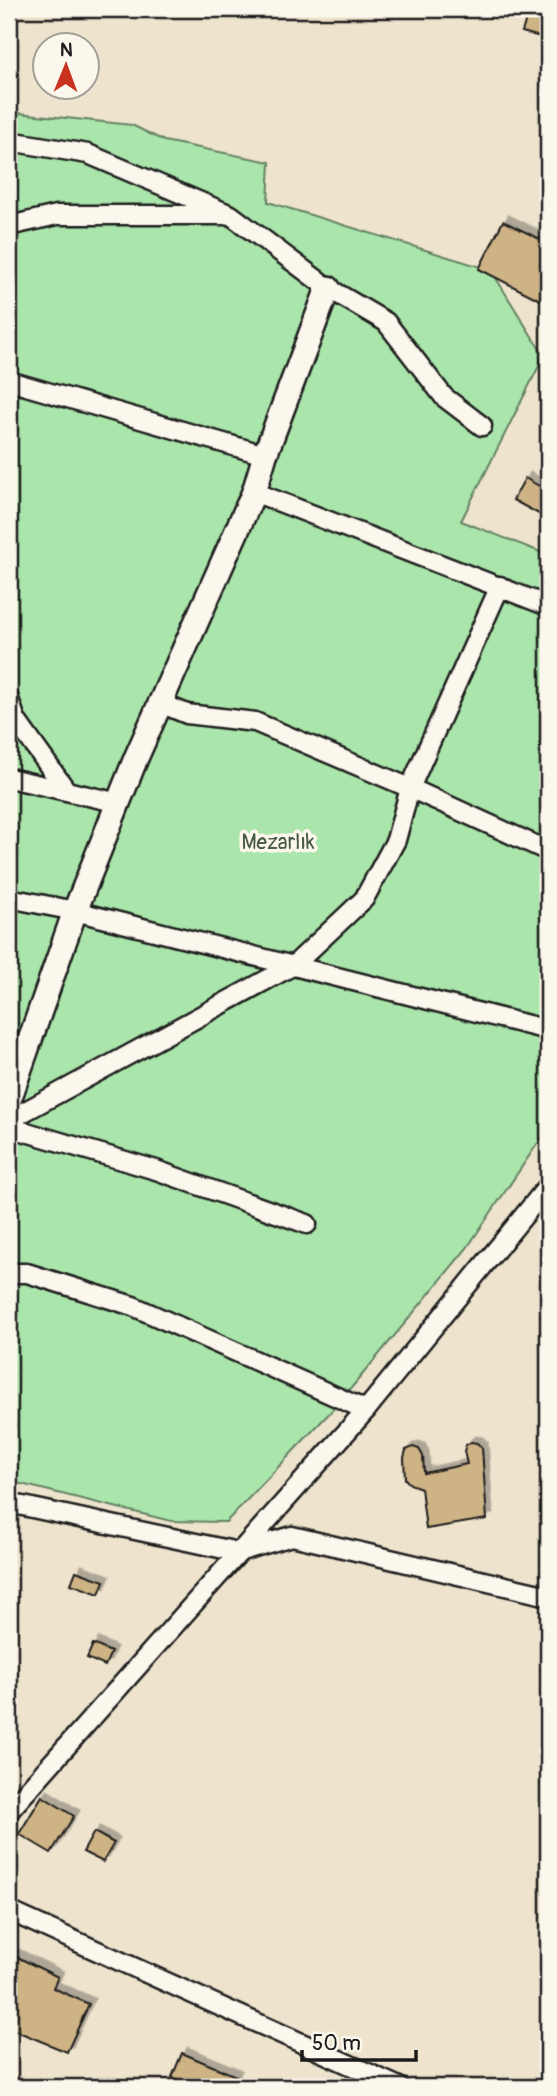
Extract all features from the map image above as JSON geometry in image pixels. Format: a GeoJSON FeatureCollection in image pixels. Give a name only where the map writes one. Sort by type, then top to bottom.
{"type":"FeatureCollection","features":[{"type":"Feature","properties":{"kind":"street"},"geometry":{"type":"LineString","coordinates":[[9,141],[88,154],[231,215],[328,288],[386,322],[443,397],[482,426]]}},
{"type":"Feature","properties":{"kind":"street"},"geometry":{"type":"LineString","coordinates":[[9,226],[57,215],[231,215]]}},
{"type":"Feature","properties":{"kind":"street"},"geometry":{"type":"LineString","coordinates":[[9,1100],[75,911],[160,703],[254,492],[265,455],[328,288]]}},
{"type":"Feature","properties":{"kind":"street"},"geometry":{"type":"LineString","coordinates":[[9,381],[265,455]]}},
{"type":"Feature","properties":{"kind":"street"},"geometry":{"type":"LineString","coordinates":[[254,492],[548,606]]}},
{"type":"Feature","properties":{"kind":"street"},"geometry":{"type":"LineString","coordinates":[[9,1119],[294,965],[364,899],[396,840],[411,788],[500,586]]}},
{"type":"Feature","properties":{"kind":"street"},"geometry":{"type":"LineString","coordinates":[[9,699],[16,720],[66,790]]}},
{"type":"Feature","properties":{"kind":"street"},"geometry":{"type":"LineString","coordinates":[[160,703],[187,714],[255,722],[411,788],[548,851]]}},
{"type":"Feature","properties":{"kind":"street"},"geometry":{"type":"LineString","coordinates":[[9,778],[119,803]]}},
{"type":"Feature","properties":{"kind":"street"},"geometry":{"type":"LineString","coordinates":[[9,898],[75,911],[547,1024]]}},
{"type":"Feature","properties":{"kind":"street"},"geometry":{"type":"LineString","coordinates":[[9,1127],[156,1170],[307,1224]]}},
{"type":"Feature","properties":{"kind":"street"},"geometry":{"type":"LineString","coordinates":[[9,1811],[366,1410],[548,1186]]}},
{"type":"Feature","properties":{"kind":"street"},"geometry":{"type":"LineString","coordinates":[[9,1273],[27,1273],[134,1306],[366,1410]]}},
{"type":"Feature","properties":{"kind":"street"},"geometry":{"type":"LineString","coordinates":[[9,1503],[238,1552],[292,1535],[548,1596]]}},
{"type":"Feature","properties":{"kind":"street"},"geometry":{"type":"LineString","coordinates":[[9,1911],[399,2087]]}},
{"type":"Feature","properties":{"kind":"green space","name":"Mezarlık"},"geometry":{"type":"Polygon","coordinates":[[[9,112],[132,125],[164,141],[270,162],[268,202],[491,270],[544,356],[461,521],[548,555],[548,1128],[467,1248],[338,1404],[226,1522],[171,1521],[9,1481],[9,112]]]}},
{"type":"Feature","properties":{"kind":"building"},"geometry":{"type":"Polygon","coordinates":[[[529,9],[548,9],[548,39],[522,32],[529,9]]]}},
{"type":"Feature","properties":{"kind":"building"},"geometry":{"type":"Polygon","coordinates":[[[503,221],[548,243],[548,304],[479,269],[503,221]]]}},
{"type":"Feature","properties":{"kind":"building"},"geometry":{"type":"Polygon","coordinates":[[[525,478],[548,491],[548,519],[513,500],[525,478]]]}},
{"type":"Feature","properties":{"kind":"building"},"geometry":{"type":"Polygon","coordinates":[[[471,1442],[482,1448],[487,1519],[426,1529],[421,1488],[405,1479],[406,1450],[413,1447],[419,1449],[423,1456],[424,1473],[467,1464],[464,1451],[466,1445],[471,1442]]]}},
{"type":"Feature","properties":{"kind":"building"},"geometry":{"type":"Polygon","coordinates":[[[76,1571],[104,1581],[99,1594],[71,1584],[76,1571]]]}},
{"type":"Feature","properties":{"kind":"building"},"geometry":{"type":"Polygon","coordinates":[[[93,1644],[111,1652],[105,1666],[87,1658],[93,1644]]]}},
{"type":"Feature","properties":{"kind":"building"},"geometry":{"type":"Polygon","coordinates":[[[42,1796],[74,1816],[51,1853],[19,1834],[42,1796]]]}},
{"type":"Feature","properties":{"kind":"building"},"geometry":{"type":"Polygon","coordinates":[[[94,1832],[114,1843],[103,1862],[83,1852],[94,1832]]]}},
{"type":"Feature","properties":{"kind":"building"},"geometry":{"type":"Polygon","coordinates":[[[9,1953],[58,1977],[53,1988],[89,2004],[67,2052],[9,2028],[9,1953]]]}},
{"type":"Feature","properties":{"kind":"building"},"geometry":{"type":"Polygon","coordinates":[[[182,2053],[236,2076],[231,2087],[195,2087],[172,2077],[182,2053]]]}}]}
